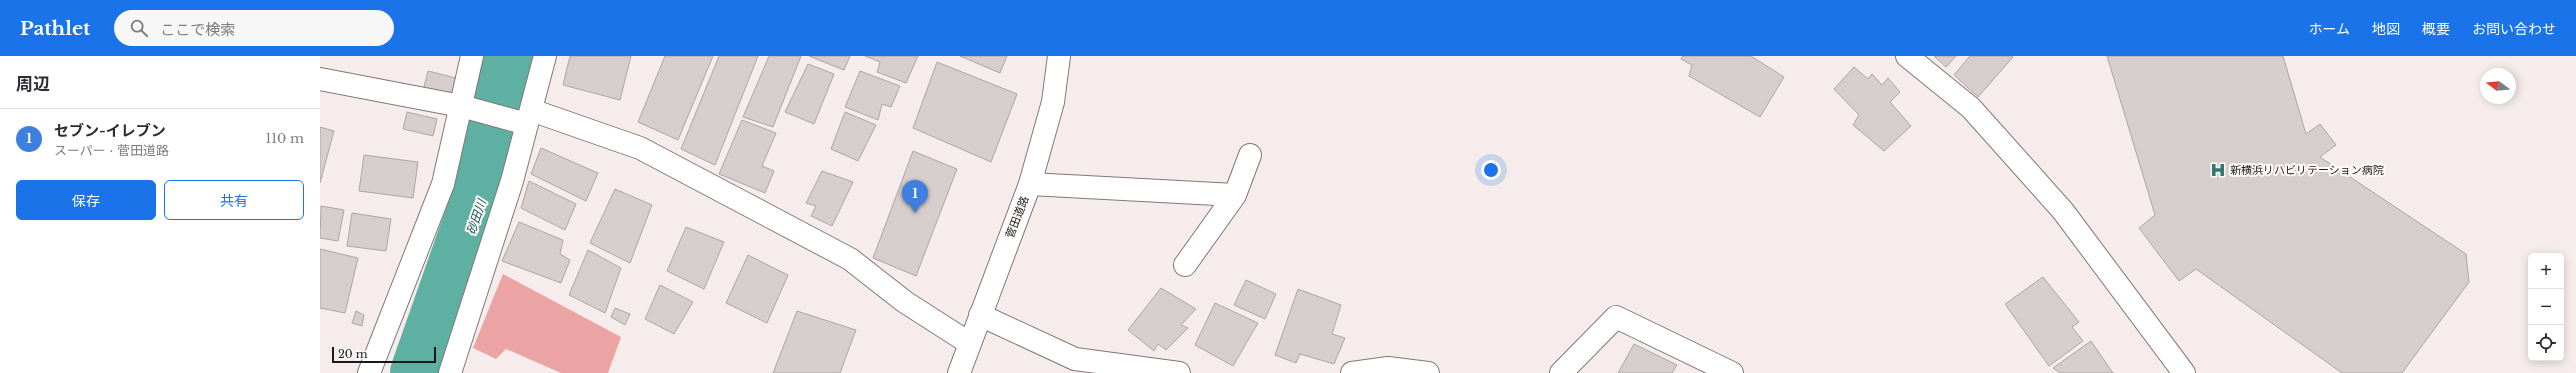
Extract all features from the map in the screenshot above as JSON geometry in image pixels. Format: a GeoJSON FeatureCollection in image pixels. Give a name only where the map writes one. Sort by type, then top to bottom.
{"type":"FeatureCollection","features":[{"type":"Feature","properties":{"kind":"street"},"geometry":{"type":"LineString","coordinates":[[369,373],[442,184],[472,56]]}},
{"type":"Feature","properties":{"kind":"street"},"geometry":{"type":"LineString","coordinates":[[450,373],[512,181],[545,56]]}},
{"type":"Feature","properties":{"kind":"street","name":"菅田道路"},"geometry":{"type":"LineString","coordinates":[[959,373],[1030,184],[1053,102],[1059,56]]}},
{"type":"Feature","properties":{"kind":"street"},"geometry":{"type":"LineString","coordinates":[[1907,56],[1971,108],[2063,211],[2184,373]]}},
{"type":"Feature","properties":{"kind":"street"},"geometry":{"type":"LineString","coordinates":[[321,76],[461,106],[529,117],[640,148],[850,259],[905,302],[970,343]]}},
{"type":"Feature","properties":{"kind":"street"},"geometry":{"type":"LineString","coordinates":[[1185,265],[1235,195],[1250,155]]}},
{"type":"Feature","properties":{"kind":"street"},"geometry":{"type":"LineString","coordinates":[[1030,184],[1235,195]]}},
{"type":"Feature","properties":{"kind":"street"},"geometry":{"type":"LineString","coordinates":[[980,315],[1075,359],[1179,373]]}},
{"type":"Feature","properties":{"kind":"street"},"geometry":{"type":"LineString","coordinates":[[1561,373],[1616,317],[1732,373]]}},
{"type":"Feature","properties":{"kind":"street"},"geometry":{"type":"LineString","coordinates":[[1352,373],[1388,368],[1428,373]]}},
{"type":"Feature","properties":{"kind":"shaded area"},"geometry":{"type":"Polygon","coordinates":[[[503,274],[621,337],[608,373],[561,373],[506,349],[496,359],[473,348],[503,274]]]}},
{"type":"Feature","properties":{"kind":"building"},"geometry":{"type":"Polygon","coordinates":[[[570,56],[631,56],[620,100],[563,85],[570,56]]]}},
{"type":"Feature","properties":{"kind":"building"},"geometry":{"type":"Polygon","coordinates":[[[665,56],[713,56],[678,140],[638,122],[665,56]]]}},
{"type":"Feature","properties":{"kind":"building"},"geometry":{"type":"Polygon","coordinates":[[[719,56],[758,56],[715,165],[681,149],[719,56]]]}},
{"type":"Feature","properties":{"kind":"building"},"geometry":{"type":"Polygon","coordinates":[[[769,56],[801,56],[773,127],[743,117],[769,56]]]}},
{"type":"Feature","properties":{"kind":"building"},"geometry":{"type":"Polygon","coordinates":[[[809,56],[850,56],[844,70],[809,56]]]}},
{"type":"Feature","properties":{"kind":"building"},"geometry":{"type":"Polygon","coordinates":[[[865,56],[918,56],[906,83],[877,72],[880,62],[865,56]]]}},
{"type":"Feature","properties":{"kind":"building"},"geometry":{"type":"Polygon","coordinates":[[[960,56],[1007,56],[1000,73],[960,56]]]}},
{"type":"Feature","properties":{"kind":"building"},"geometry":{"type":"Polygon","coordinates":[[[1683,56],[1751,56],[1784,77],[1760,117],[1689,76],[1692,65],[1681,59],[1683,56]]]}},
{"type":"Feature","properties":{"kind":"building"},"geometry":{"type":"Polygon","coordinates":[[[1934,56],[1956,56],[1946,67],[1934,56]]]}},
{"type":"Feature","properties":{"kind":"building"},"geometry":{"type":"Polygon","coordinates":[[[1970,56],[2013,57],[1978,97],[1954,75],[1970,56]]]}},
{"type":"Feature","properties":{"kind":"building"},"geometry":{"type":"Polygon","coordinates":[[[2107,56],[2283,56],[2306,134],[2320,124],[2336,145],[2320,157],[2466,254],[2469,282],[2402,373],[2342,373],[2196,269],[2179,281],[2139,228],[2155,215],[2107,56]]]}},
{"type":"Feature","properties":{"kind":"building"},"geometry":{"type":"Polygon","coordinates":[[[937,62],[1017,94],[991,162],[913,128],[937,62]]]}},
{"type":"Feature","properties":{"kind":"building"},"geometry":{"type":"Polygon","coordinates":[[[808,64],[834,74],[814,124],[785,112],[808,64]]]}},
{"type":"Feature","properties":{"kind":"building"},"geometry":{"type":"Polygon","coordinates":[[[1854,67],[1868,79],[1872,74],[1882,85],[1888,78],[1900,92],[1890,102],[1911,126],[1884,151],[1853,125],[1859,115],[1834,89],[1854,67]]]}},
{"type":"Feature","properties":{"kind":"building"},"geometry":{"type":"Polygon","coordinates":[[[428,71],[456,78],[451,98],[423,91],[428,71]]]}},
{"type":"Feature","properties":{"kind":"building"},"geometry":{"type":"Polygon","coordinates":[[[860,71],[900,86],[891,107],[882,104],[878,120],[845,107],[860,71]]]}},
{"type":"Feature","properties":{"kind":"building"},"geometry":{"type":"Polygon","coordinates":[[[407,112],[437,119],[433,136],[403,129],[407,112]]]}},
{"type":"Feature","properties":{"kind":"building"},"geometry":{"type":"Polygon","coordinates":[[[845,112],[876,125],[858,161],[831,149],[845,112]]]}},
{"type":"Feature","properties":{"kind":"building"},"geometry":{"type":"Polygon","coordinates":[[[742,120],[776,133],[762,166],[774,171],[765,193],[719,174],[742,120]]]}},
{"type":"Feature","properties":{"kind":"building"},"geometry":{"type":"Polygon","coordinates":[[[320,127],[334,131],[320,183],[320,127]]]}},
{"type":"Feature","properties":{"kind":"building"},"geometry":{"type":"Polygon","coordinates":[[[541,148],[598,173],[586,201],[531,174],[541,148]]]}},
{"type":"Feature","properties":{"kind":"building"},"geometry":{"type":"Polygon","coordinates":[[[913,151],[957,169],[916,276],[873,258],[913,151]]]}},
{"type":"Feature","properties":{"kind":"building"},"geometry":{"type":"Polygon","coordinates":[[[364,155],[418,162],[413,198],[359,191],[364,155]]]}},
{"type":"Feature","properties":{"kind":"building"},"geometry":{"type":"Polygon","coordinates":[[[822,171],[853,182],[832,226],[811,216],[816,206],[806,203],[822,171]]]}},
{"type":"Feature","properties":{"kind":"building"},"geometry":{"type":"Polygon","coordinates":[[[529,181],[576,204],[565,230],[521,208],[529,181]]]}},
{"type":"Feature","properties":{"kind":"building"},"geometry":{"type":"Polygon","coordinates":[[[615,189],[652,205],[630,263],[590,243],[615,189]]]}},
{"type":"Feature","properties":{"kind":"building"},"geometry":{"type":"Polygon","coordinates":[[[321,206],[344,210],[338,241],[320,238],[321,206]]]}},
{"type":"Feature","properties":{"kind":"building"},"geometry":{"type":"Polygon","coordinates":[[[352,213],[391,219],[386,251],[347,246],[352,213]]]}},
{"type":"Feature","properties":{"kind":"building"},"geometry":{"type":"Polygon","coordinates":[[[519,222],[563,240],[560,254],[570,260],[561,283],[502,261],[519,222]]]}},
{"type":"Feature","properties":{"kind":"building"},"geometry":{"type":"Polygon","coordinates":[[[686,227],[724,242],[704,289],[667,271],[686,227]]]}},
{"type":"Feature","properties":{"kind":"building"},"geometry":{"type":"Polygon","coordinates":[[[320,249],[358,258],[345,313],[320,308],[320,249]]]}},
{"type":"Feature","properties":{"kind":"building"},"geometry":{"type":"Polygon","coordinates":[[[588,250],[621,268],[605,313],[569,295],[588,250]]]}},
{"type":"Feature","properties":{"kind":"building"},"geometry":{"type":"Polygon","coordinates":[[[748,255],[788,275],[767,323],[726,303],[748,255]]]}},
{"type":"Feature","properties":{"kind":"building"},"geometry":{"type":"Polygon","coordinates":[[[2043,277],[2079,322],[2072,327],[2083,341],[2049,366],[2005,304],[2043,277]]]}},
{"type":"Feature","properties":{"kind":"building"},"geometry":{"type":"Polygon","coordinates":[[[1246,280],[1276,294],[1265,319],[1234,305],[1246,280]]]}},
{"type":"Feature","properties":{"kind":"building"},"geometry":{"type":"Polygon","coordinates":[[[660,285],[693,302],[674,334],[645,319],[660,285]]]}},
{"type":"Feature","properties":{"kind":"building"},"geometry":{"type":"Polygon","coordinates":[[[1161,288],[1196,309],[1181,325],[1188,328],[1166,350],[1158,344],[1154,351],[1128,330],[1161,288]]]}},
{"type":"Feature","properties":{"kind":"building"},"geometry":{"type":"Polygon","coordinates":[[[1298,289],[1341,305],[1332,334],[1345,338],[1334,364],[1300,354],[1296,363],[1275,355],[1298,289]]]}},
{"type":"Feature","properties":{"kind":"building"},"geometry":{"type":"Polygon","coordinates":[[[1215,303],[1258,323],[1233,366],[1195,345],[1215,303]]]}},
{"type":"Feature","properties":{"kind":"building"},"geometry":{"type":"Polygon","coordinates":[[[615,308],[630,314],[625,325],[611,317],[615,308]]]}},
{"type":"Feature","properties":{"kind":"building"},"geometry":{"type":"Polygon","coordinates":[[[356,311],[364,315],[362,326],[352,323],[356,311]]]}},
{"type":"Feature","properties":{"kind":"building"},"geometry":{"type":"Polygon","coordinates":[[[797,311],[856,330],[840,373],[773,373],[797,311]]]}},
{"type":"Feature","properties":{"kind":"building"},"geometry":{"type":"Polygon","coordinates":[[[2091,341],[2113,373],[2060,373],[2053,368],[2091,341]]]}},
{"type":"Feature","properties":{"kind":"building"},"geometry":{"type":"Polygon","coordinates":[[[1634,344],[1677,365],[1672,373],[1618,373],[1634,344]]]}},
{"type":"Feature","properties":{"kind":"waterway","name":"砂田川"},"geometry":{"type":"LineString","coordinates":[[421,373],[485,191],[515,56]]}},
{"type":"Feature","properties":{"kind":"place","name":"新横浜リハビリテーション病院"},"geometry":{"type":"Point","coordinates":[2218,170]}},
{"type":"Feature","properties":{"kind":"place","name":"セブン-イレブン"},"geometry":{"type":"Point","coordinates":[915,213]}}]}
